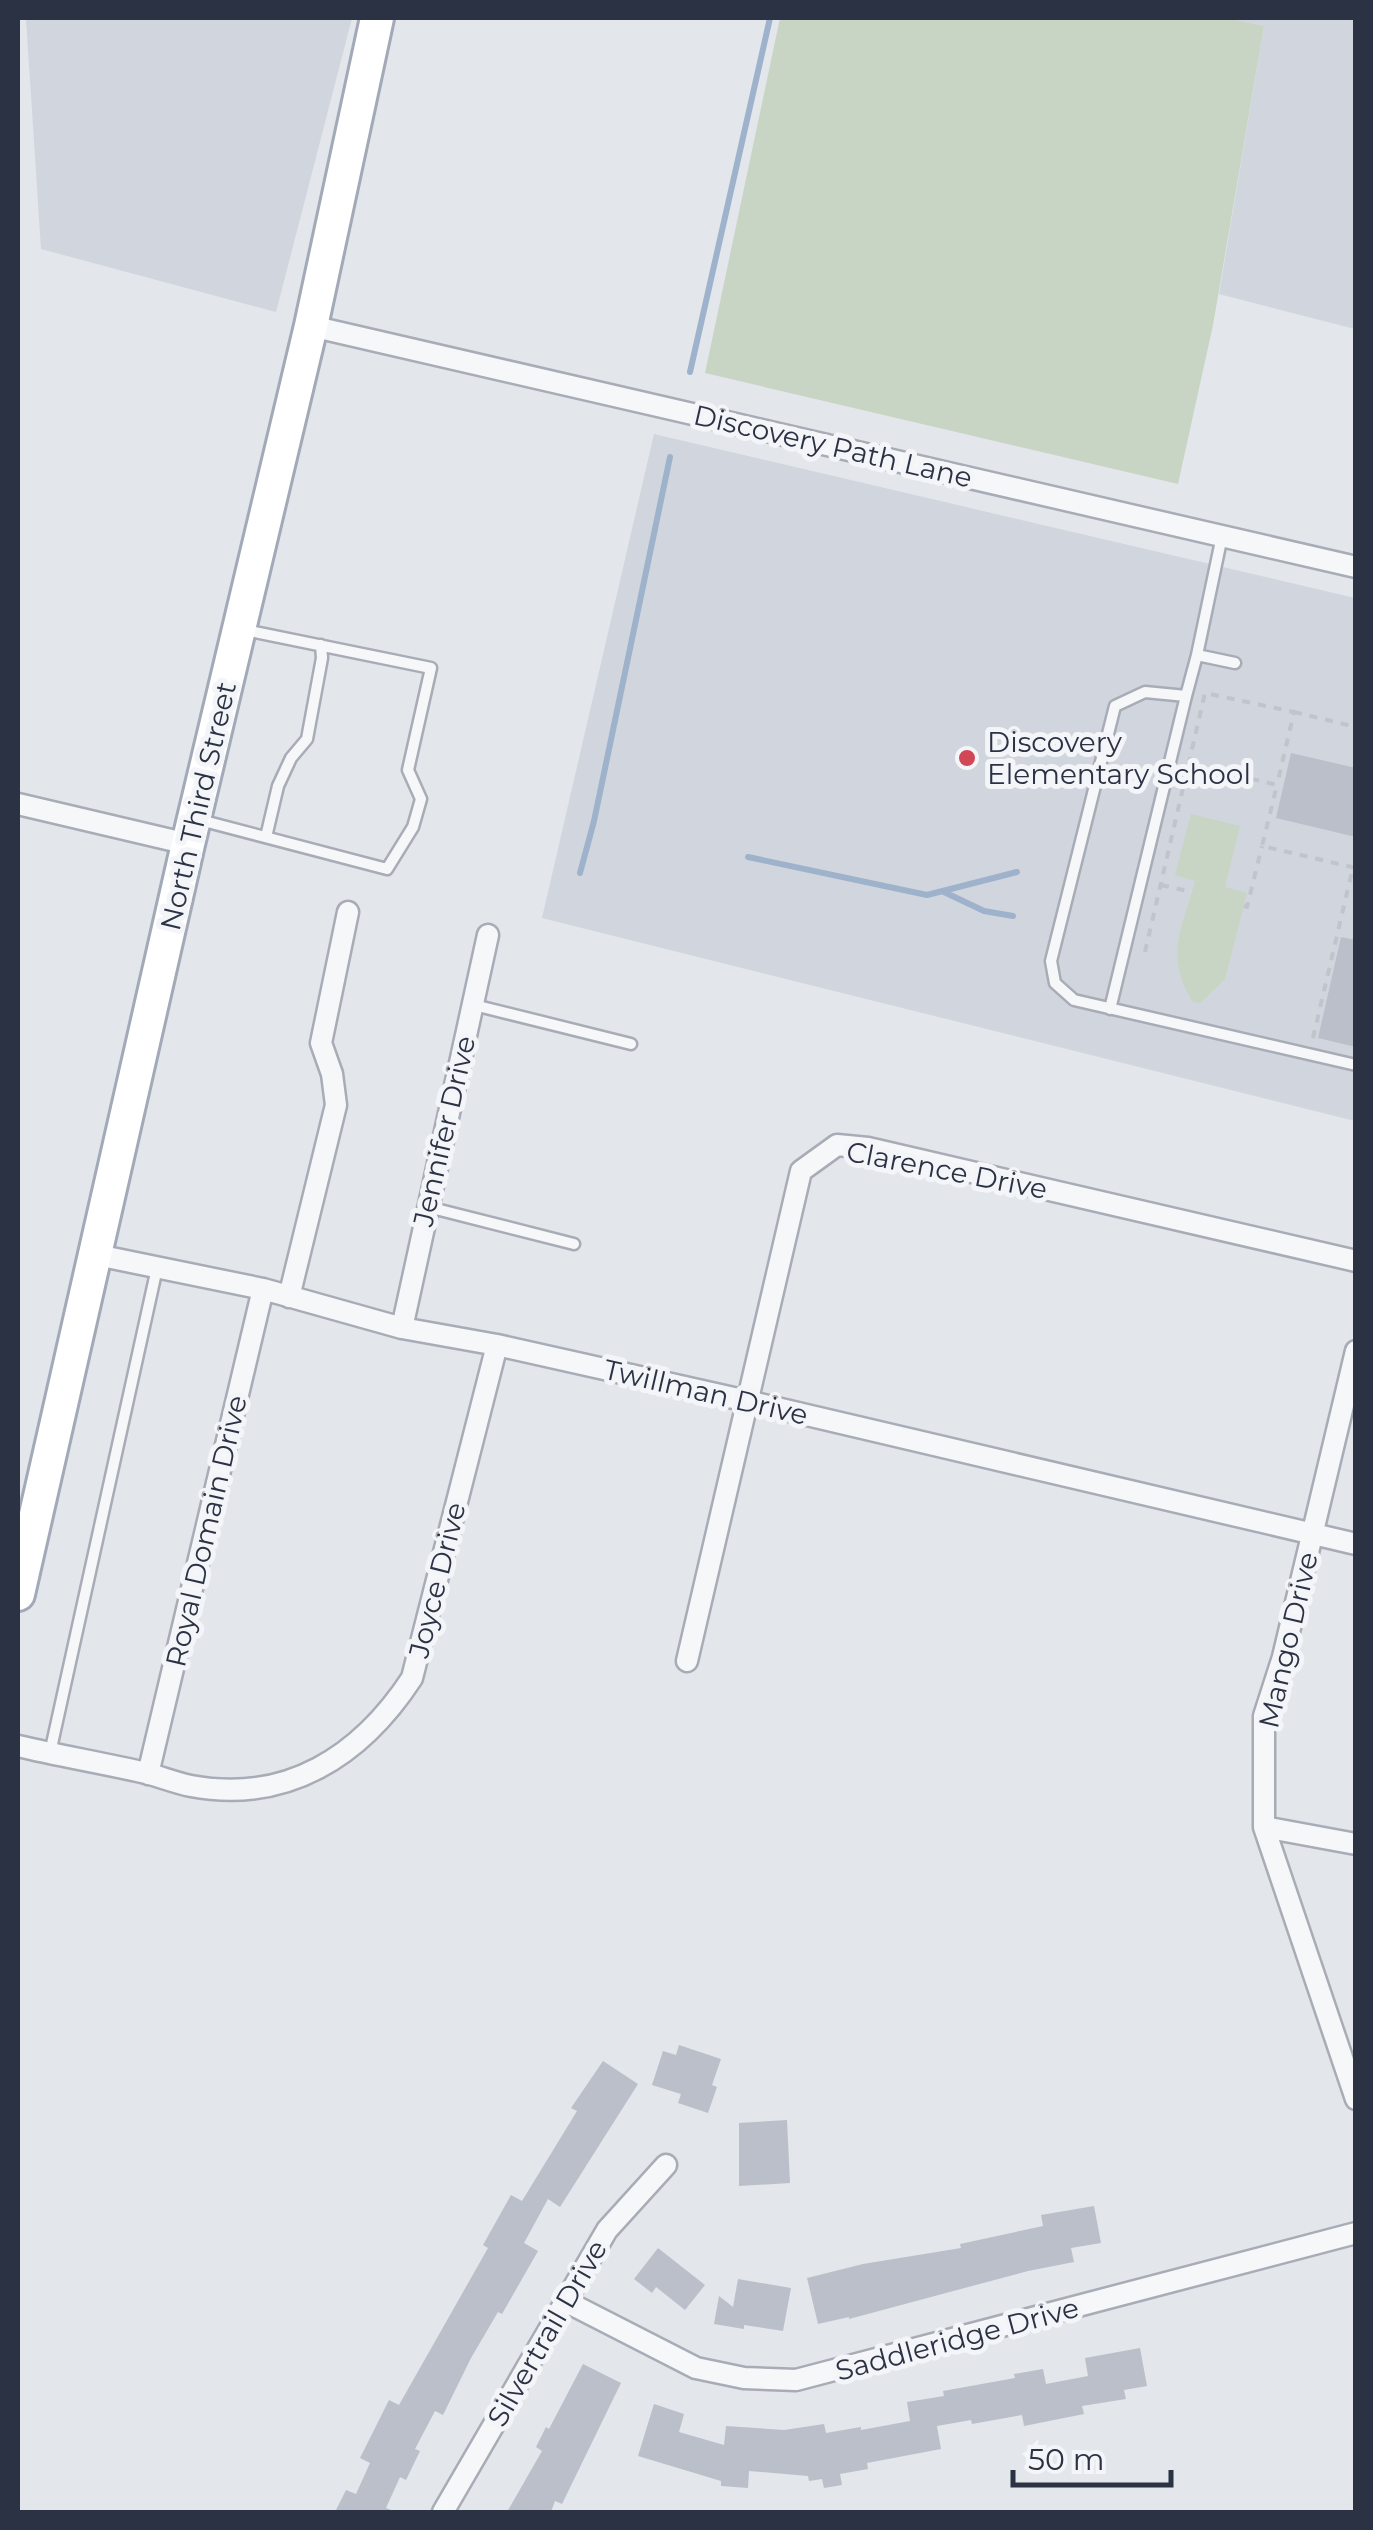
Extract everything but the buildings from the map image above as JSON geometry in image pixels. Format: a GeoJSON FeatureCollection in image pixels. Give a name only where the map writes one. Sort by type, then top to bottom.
{"type":"FeatureCollection","features":[{"type":"Feature","properties":{"kind":"main road","name":"North Third Street"},"geometry":{"type":"LineString","coordinates":[[18,1594],[191,831],[311,326],[377,18]]}},
{"type":"Feature","properties":{"kind":"street","name":"Discovery Path Lane"},"geometry":{"type":"LineString","coordinates":[[311,326],[1356,567]]}},
{"type":"Feature","properties":{"kind":"street"},"geometry":{"type":"LineString","coordinates":[[18,804],[191,831]]}},
{"type":"Feature","properties":{"kind":"street"},"geometry":{"type":"LineString","coordinates":[[289,1298],[336,1106],[332,1074],[321,1043],[348,912]]}},
{"type":"Feature","properties":{"kind":"street","name":"Jennifer Drive"},"geometry":{"type":"LineString","coordinates":[[402,1328],[488,934]]}},
{"type":"Feature","properties":{"kind":"street","name":"Clarence Drive"},"geometry":{"type":"LineString","coordinates":[[687,1661],[801,1171],[837,1145],[868,1148],[1356,1261]]}},
{"type":"Feature","properties":{"kind":"street","name":"Twillman Drive"},"geometry":{"type":"LineString","coordinates":[[97,1255],[263,1289],[402,1328],[497,1345],[747,1401],[1356,1544]]}},
{"type":"Feature","properties":{"kind":"street","name":"Royal Domain Drive"},"geometry":{"type":"LineString","coordinates":[[148,1774],[263,1289]]}},
{"type":"Feature","properties":{"kind":"street","name":"Joyce Drive"},"geometry":{"type":"LineString","coordinates":[[18,1746],[193,1786],[274,1786],[326,1767],[349,1751],[394,1705],[412,1678],[497,1345]]}},
{"type":"Feature","properties":{"kind":"street","name":"Mango Drive"},"geometry":{"type":"LineString","coordinates":[[1356,1351],[1283,1656],[1264,1716],[1264,1827],[1356,2099]]}},
{"type":"Feature","properties":{"kind":"street"},"geometry":{"type":"LineString","coordinates":[[1264,1827],[1356,1844]]}},
{"type":"Feature","properties":{"kind":"street","name":"Silvertrail Drive"},"geometry":{"type":"LineString","coordinates":[[443,2512],[607,2230],[666,2165]]}},
{"type":"Feature","properties":{"kind":"street","name":"Saddleridge Drive"},"geometry":{"type":"LineString","coordinates":[[567,2302],[696,2368],[744,2378],[796,2380],[1356,2233]]}},
{"type":"Feature","properties":{"kind":"lane"},"geometry":{"type":"LineString","coordinates":[[1110,1009],[1197,655],[1222,536]]}},
{"type":"Feature","properties":{"kind":"lane"},"geometry":{"type":"LineString","coordinates":[[191,831],[266,837],[387,869],[413,827],[421,799],[408,770],[431,668],[239,628]]}},
{"type":"Feature","properties":{"kind":"lane"},"geometry":{"type":"LineString","coordinates":[[266,837],[278,786],[291,758],[307,739],[321,645]]}},
{"type":"Feature","properties":{"kind":"lane"},"geometry":{"type":"LineString","coordinates":[[1197,655],[1235,663]]}},
{"type":"Feature","properties":{"kind":"lane"},"geometry":{"type":"LineString","coordinates":[[1186,696],[1145,692],[1115,706],[1051,961],[1054,983],[1074,1000],[1356,1066]]}},
{"type":"Feature","properties":{"kind":"lane"},"geometry":{"type":"LineString","coordinates":[[473,1005],[631,1044]]}},
{"type":"Feature","properties":{"kind":"lane"},"geometry":{"type":"LineString","coordinates":[[427,1207],[574,1244]]}},
{"type":"Feature","properties":{"kind":"lane"},"geometry":{"type":"LineString","coordinates":[[50,1754],[157,1267]]}},
{"type":"Feature","properties":{"kind":"path"},"geometry":{"type":"LineString","coordinates":[[1145,952],[1205,693],[1356,727]]}},
{"type":"Feature","properties":{"kind":"path"},"geometry":{"type":"LineString","coordinates":[[1244,906],[1248,907],[1294,712]]}},
{"type":"Feature","properties":{"kind":"path"},"geometry":{"type":"LineString","coordinates":[[1189,764],[1277,785]]}},
{"type":"Feature","properties":{"kind":"path"},"geometry":{"type":"LineString","coordinates":[[1262,846],[1354,867],[1312,1044]]}},
{"type":"Feature","properties":{"kind":"path"},"geometry":{"type":"LineString","coordinates":[[1161,885],[1192,892]]}},
{"type":"Feature","properties":{"kind":"shaded area"},"geometry":{"type":"Polygon","coordinates":[[[26,18],[352,18],[276,312],[41,249],[26,18]]]}},
{"type":"Feature","properties":{"kind":"shaded area"},"geometry":{"type":"Polygon","coordinates":[[[1227,18],[1355,18],[1355,329],[1219,294],[1264,26],[1227,18]]]}},
{"type":"Feature","properties":{"kind":"shaded area","name":"Discovery Elementary School"},"geometry":{"type":"Polygon","coordinates":[[[654,434],[1355,598],[1355,1121],[542,918],[654,434]]]}},
{"type":"Feature","properties":{"kind":"green space"},"geometry":{"type":"Polygon","coordinates":[[[780,18],[1227,18],[1264,26],[1213,325],[1178,484],[705,373],[780,18]]]}},
{"type":"Feature","properties":{"kind":"green space"},"geometry":{"type":"Polygon","coordinates":[[[1191,814],[1240,826],[1225,887],[1247,893],[1225,979],[1200,1003],[1193,1002],[1184,986],[1177,956],[1195,881],[1175,875],[1191,814]]]}},
{"type":"Feature","properties":{"kind":"waterway"},"geometry":{"type":"LineString","coordinates":[[690,372],[770,18]]}},
{"type":"Feature","properties":{"kind":"waterway"},"geometry":{"type":"LineString","coordinates":[[580,873],[670,457]]}},
{"type":"Feature","properties":{"kind":"waterway"},"geometry":{"type":"LineString","coordinates":[[748,857],[927,895],[1017,872]]}},
{"type":"Feature","properties":{"kind":"waterway"},"geometry":{"type":"LineString","coordinates":[[944,892],[984,911],[1013,916]]}},
{"type":"Feature","properties":{"kind":"place","name":"Discovery Elementary School"},"geometry":{"type":"Point","coordinates":[967,758]}}]}
